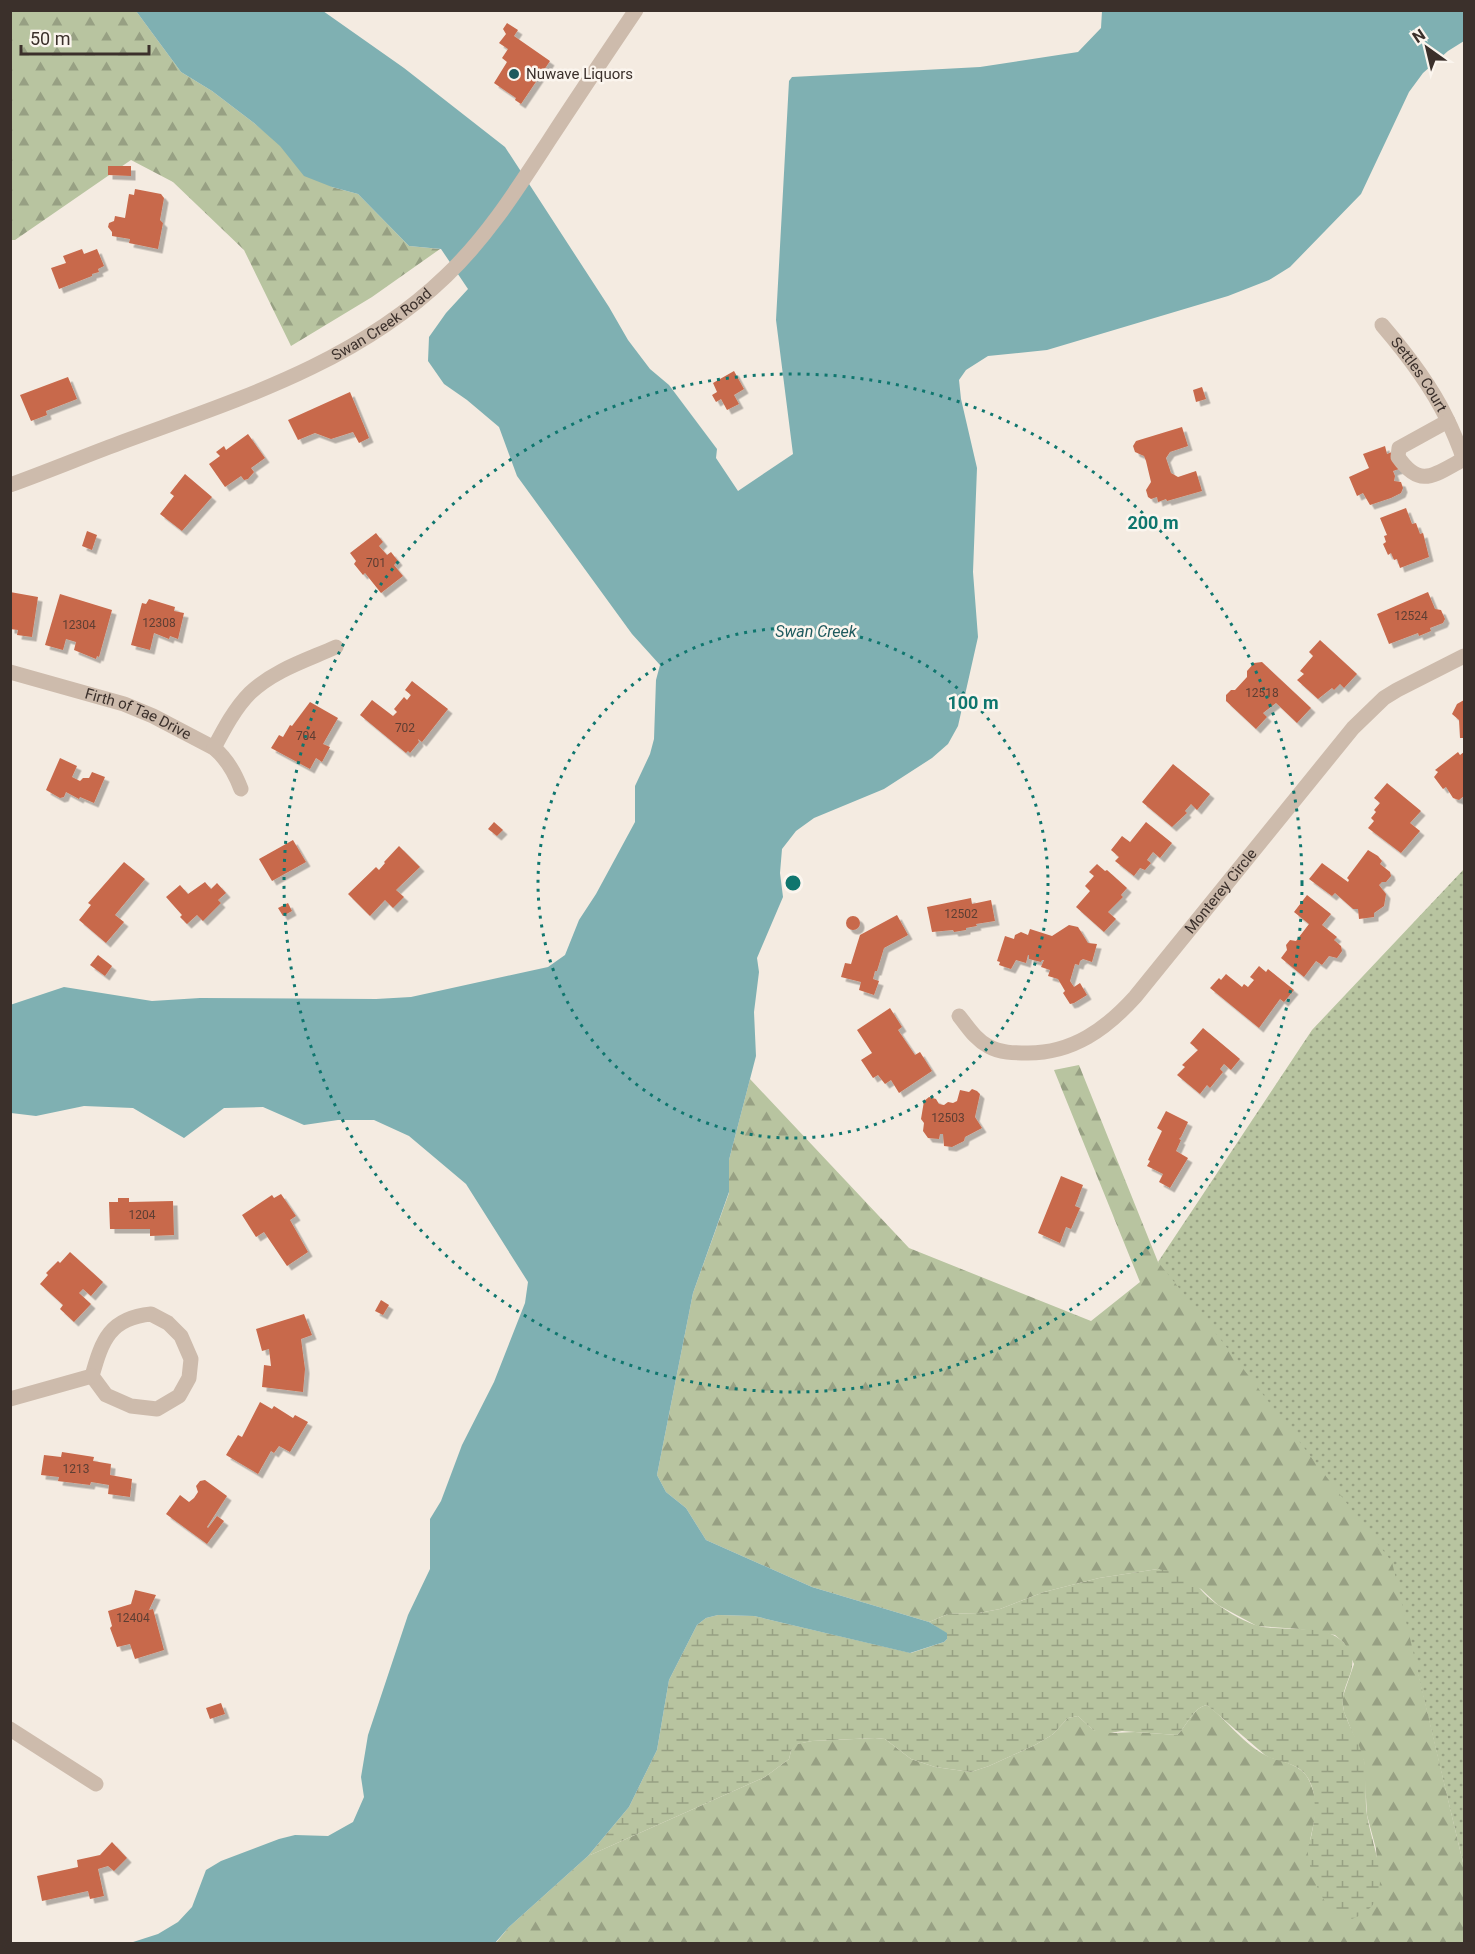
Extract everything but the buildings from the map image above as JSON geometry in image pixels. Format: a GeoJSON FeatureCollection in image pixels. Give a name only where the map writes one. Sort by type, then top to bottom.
{"type":"FeatureCollection","features":[{"type":"Feature","properties":{"kind":"street","name":"Swan Creek Road"},"geometry":{"type":"LineString","coordinates":[[10,485],[291,378],[336,357],[378,330],[446,277],[487,232],[636,10]]}},
{"type":"Feature","properties":{"kind":"street","name":"Settles Court"},"geometry":{"type":"LineString","coordinates":[[1382,325],[1406,353],[1448,422],[1464,460]]}},
{"type":"Feature","properties":{"kind":"street"},"geometry":{"type":"LineString","coordinates":[[1448,422],[1399,448],[1398,457],[1413,475],[1422,477],[1437,474],[1464,460]]}},
{"type":"Feature","properties":{"kind":"street"},"geometry":{"type":"LineString","coordinates":[[214,748],[236,711],[250,693],[274,675],[336,646]]}},
{"type":"Feature","properties":{"kind":"street","name":"Monterey Circle"},"geometry":{"type":"LineString","coordinates":[[959,1016],[977,1039],[989,1047],[1013,1053],[1041,1053],[1063,1049],[1075,1045],[1101,1029],[1121,1012],[1172,953],[1353,728],[1384,698],[1464,656]]}},
{"type":"Feature","properties":{"kind":"street","name":"Firth of Tae Drive"},"geometry":{"type":"LineString","coordinates":[[10,672],[124,704],[214,748],[221,753],[241,789]]}},
{"type":"Feature","properties":{"kind":"street"},"geometry":{"type":"LineString","coordinates":[[151,1314],[168,1323],[181,1336],[191,1359],[189,1378],[179,1396],[157,1409],[131,1406],[106,1395],[92,1376],[97,1357],[106,1339],[117,1325],[134,1316],[151,1314]]}},
{"type":"Feature","properties":{"kind":"street"},"geometry":{"type":"LineString","coordinates":[[10,1399],[92,1376]]}},
{"type":"Feature","properties":{"kind":"street"},"geometry":{"type":"LineString","coordinates":[[10,1729],[96,1784]]}},
{"type":"Feature","properties":{"kind":"green space"},"geometry":{"type":"Polygon","coordinates":[[[10,11],[136,11],[181,72],[212,91],[332,187],[358,194],[409,246],[440,249],[372,297],[291,346],[244,250],[173,182],[131,160],[15,240],[11,240],[10,11]]]}},
{"type":"Feature","properties":{"kind":"green space"},"geometry":{"type":"Polygon","coordinates":[[[1464,869],[1464,1867],[1417,1670],[1158,1262],[1312,1030],[1464,869]]]}},
{"type":"Feature","properties":{"kind":"green space"},"geometry":{"type":"Polygon","coordinates":[[[1079,1065],[1158,1262],[1392,1562],[1464,1867],[1464,1943],[495,1944],[509,1927],[588,1856],[765,1777],[789,1759],[796,1744],[812,1741],[885,1739],[911,1759],[935,1767],[971,1772],[1035,1745],[1052,1735],[1068,1718],[1078,1716],[1093,1730],[1177,1735],[1194,1713],[1207,1705],[1259,1751],[1296,1767],[1308,1778],[1316,1807],[1309,1849],[1311,1866],[1379,1888],[1376,1849],[1367,1815],[1364,1761],[1344,1712],[1342,1699],[1354,1664],[1344,1643],[1335,1635],[1300,1629],[1257,1626],[1218,1605],[1201,1589],[1158,1569],[1099,1578],[1044,1592],[1000,1609],[979,1613],[948,1614],[929,1622],[812,1587],[706,1540],[686,1508],[666,1492],[657,1475],[693,1293],[729,1193],[729,1160],[750,1079],[909,1248],[1091,1321],[1140,1282],[1054,1070],[1079,1065]]]}},
{"type":"Feature","properties":{"kind":"green space"},"geometry":{"type":"Polygon","coordinates":[[[1158,1569],[1188,1578],[1213,1601],[1247,1622],[1269,1628],[1326,1632],[1343,1642],[1350,1652],[1352,1669],[1343,1703],[1347,1720],[1364,1760],[1367,1815],[1380,1877],[1379,1892],[1373,1904],[1362,1914],[1344,1921],[1325,1901],[1315,1882],[1308,1852],[1315,1808],[1313,1791],[1307,1777],[1294,1766],[1265,1755],[1207,1705],[1194,1713],[1177,1735],[1122,1731],[1104,1734],[1093,1730],[1078,1716],[1068,1718],[1052,1735],[1035,1745],[971,1772],[935,1767],[911,1759],[885,1739],[812,1741],[797,1744],[791,1751],[789,1759],[765,1777],[588,1856],[629,1807],[657,1750],[669,1680],[697,1625],[706,1618],[718,1615],[754,1616],[911,1653],[947,1639],[946,1633],[929,1622],[948,1614],[979,1613],[1000,1609],[1044,1592],[1099,1578],[1158,1569]]]}},
{"type":"Feature","properties":{"kind":"water","name":"Swan Creek"},"geometry":{"type":"Polygon","coordinates":[[[136,11],[323,11],[404,68],[505,147],[628,340],[650,369],[669,385],[717,449],[716,458],[738,491],[793,454],[776,320],[789,81],[792,77],[980,67],[1078,52],[1101,28],[1102,11],[1464,11],[1464,41],[1448,51],[1423,73],[1409,92],[1361,194],[1290,267],[1269,280],[1228,296],[1047,350],[988,356],[966,370],[959,380],[961,399],[977,468],[973,572],[978,637],[958,726],[948,744],[932,758],[884,789],[814,818],[796,831],[782,849],[780,873],[783,897],[757,958],[759,972],[754,1012],[756,1056],[729,1160],[729,1192],[693,1293],[657,1475],[666,1492],[686,1508],[706,1540],[812,1587],[929,1622],[947,1633],[947,1639],[910,1653],[754,1616],[718,1615],[706,1618],[697,1625],[669,1680],[657,1750],[629,1807],[588,1856],[509,1927],[495,1943],[130,1943],[158,1934],[178,1922],[192,1907],[206,1870],[221,1861],[295,1835],[328,1836],[353,1822],[364,1797],[361,1777],[368,1735],[408,1615],[430,1569],[430,1519],[441,1501],[462,1445],[494,1382],[525,1303],[528,1282],[466,1184],[409,1136],[374,1120],[338,1120],[304,1125],[263,1107],[224,1108],[184,1138],[133,1108],[84,1106],[36,1116],[11,1113],[10,1005],[64,987],[152,1001],[200,998],[376,999],[411,997],[548,967],[565,955],[579,920],[596,894],[635,822],[635,786],[650,754],[654,739],[656,680],[660,665],[632,634],[517,476],[499,427],[444,384],[428,361],[429,337],[446,313],[468,289],[441,249],[409,246],[358,194],[304,176],[280,146],[254,123],[212,91],[181,72],[136,11]]]}},
{"type":"Feature","properties":{"kind":"place","name":"Nuwave Liquors"},"geometry":{"type":"Point","coordinates":[514,74]}}]}
